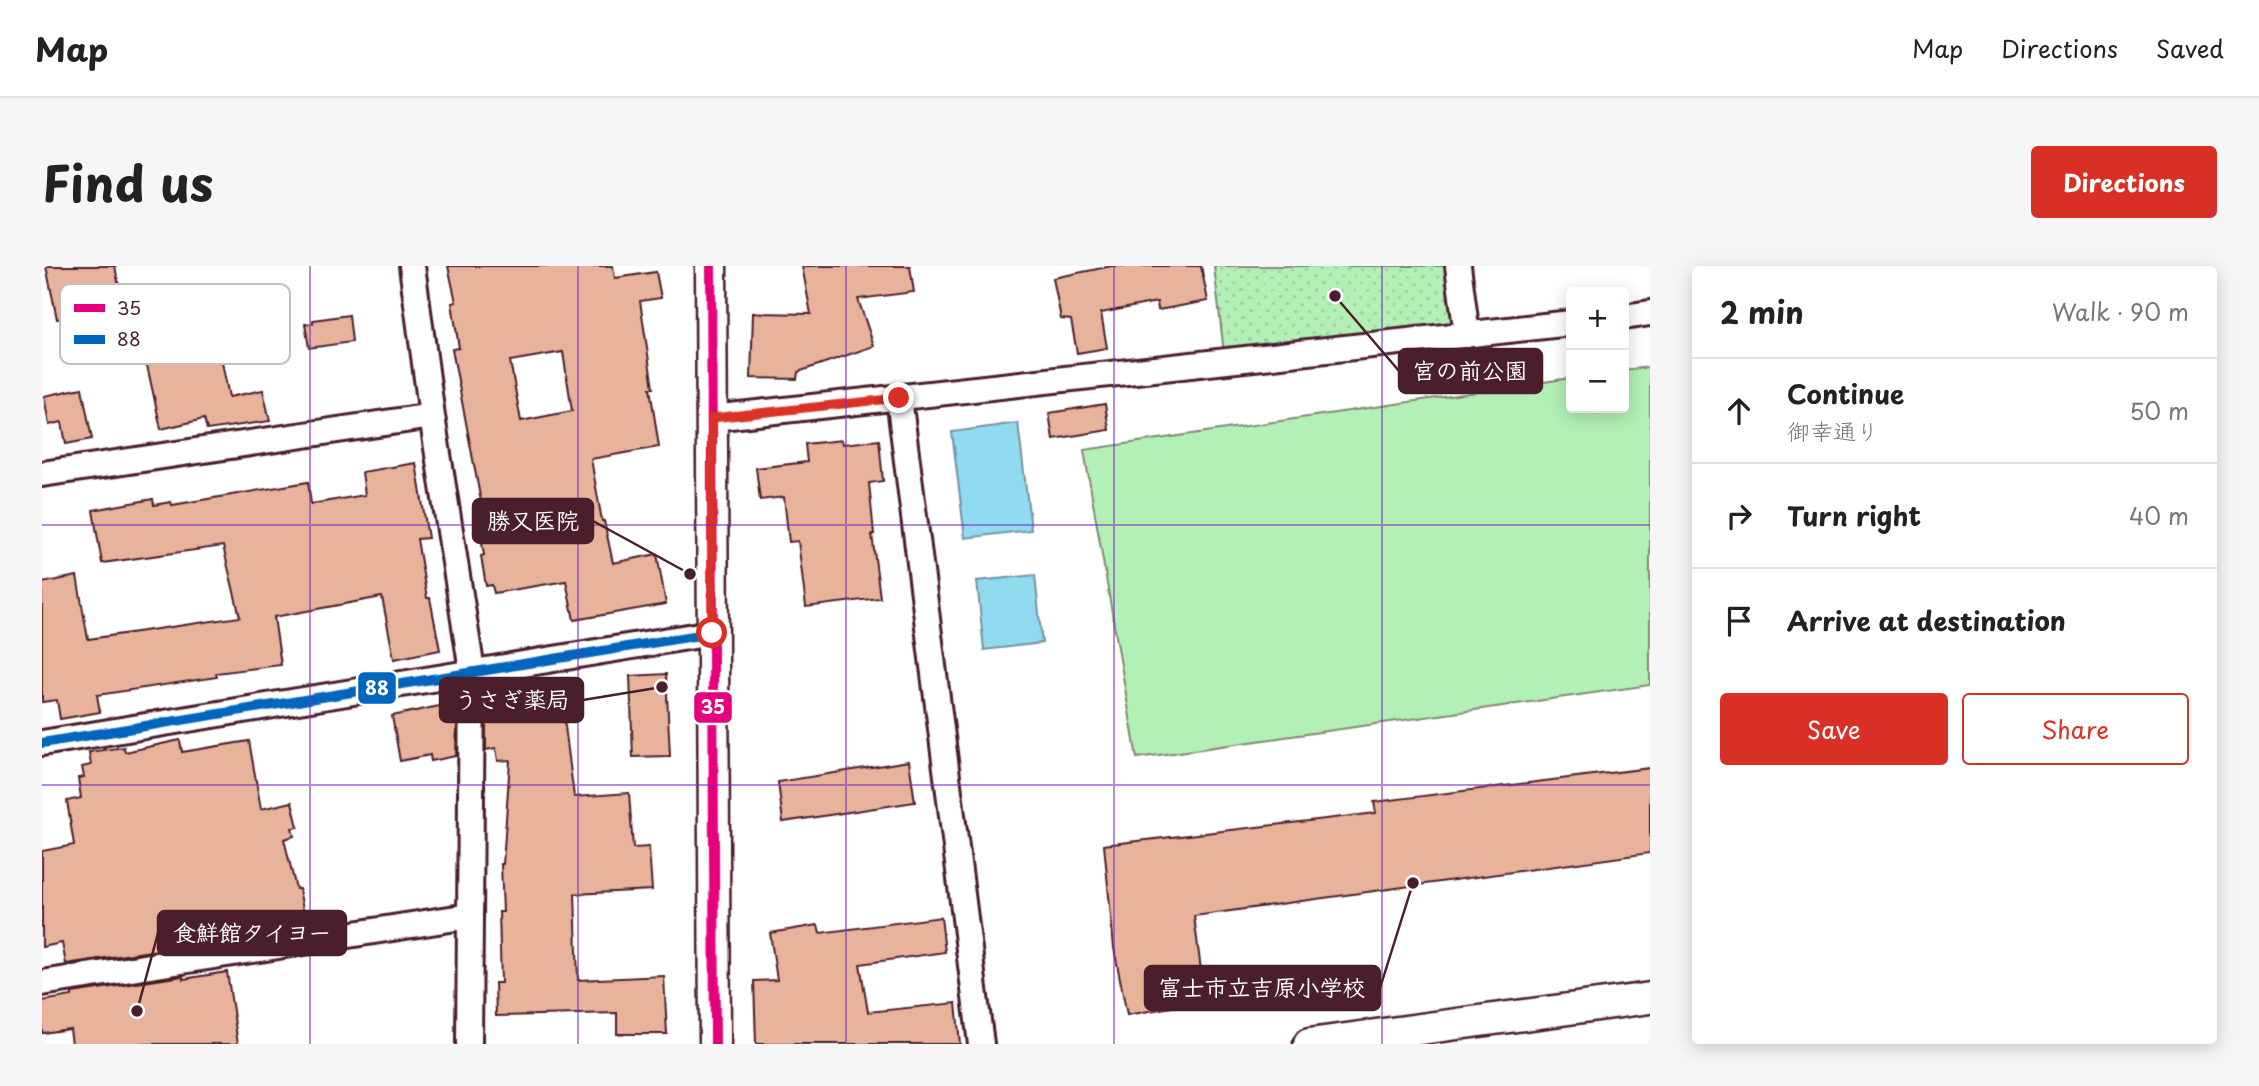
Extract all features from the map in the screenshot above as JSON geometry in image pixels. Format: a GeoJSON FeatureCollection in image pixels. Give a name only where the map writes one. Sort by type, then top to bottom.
{"type":"FeatureCollection","features":[{"type":"Feature","properties":{"kind":"street"},"geometry":{"type":"LineString","coordinates":[[412,266],[432,416],[472,671],[469,1044]]}},
{"type":"Feature","properties":{"kind":"street"},"geometry":{"type":"LineString","coordinates":[[711,266],[715,1044]]}},
{"type":"Feature","properties":{"kind":"street"},"geometry":{"type":"LineString","coordinates":[[1458,266],[1467,335]]}},
{"type":"Feature","properties":{"kind":"street"},"geometry":{"type":"LineString","coordinates":[[1629,316],[1650,313]]}},
{"type":"Feature","properties":{"kind":"street"},"geometry":{"type":"LineString","coordinates":[[712,418],[1566,324]]}},
{"type":"Feature","properties":{"kind":"street"},"geometry":{"type":"LineString","coordinates":[[899,398],[981,1044]]}},
{"type":"Feature","properties":{"kind":"street"},"geometry":{"type":"LineString","coordinates":[[42,474],[432,416]]}},
{"type":"Feature","properties":{"kind":"street"},"geometry":{"type":"LineString","coordinates":[[42,744],[712,633]]}},
{"type":"Feature","properties":{"kind":"street"},"geometry":{"type":"LineString","coordinates":[[42,983],[469,916]]}},
{"type":"Feature","properties":{"kind":"street"},"geometry":{"type":"LineString","coordinates":[[1308,1044],[1650,998]]}},
{"type":"Feature","properties":{"kind":"green space"},"geometry":{"type":"Polygon","coordinates":[[[1214,266],[1450,266],[1457,326],[1225,362],[1214,266]]]}},
{"type":"Feature","properties":{"kind":"green space"},"geometry":{"type":"Polygon","coordinates":[[[1650,367],[1650,685],[1137,758],[1084,450],[1566,379],[1566,413],[1629,413],[1629,369],[1650,367]]]}},
{"type":"Feature","properties":{"kind":"water"},"geometry":{"type":"Polygon","coordinates":[[[1018,423],[1031,530],[965,538],[952,432],[1018,423]]]}},
{"type":"Feature","properties":{"kind":"water"},"geometry":{"type":"Polygon","coordinates":[[[1035,575],[1042,643],[984,650],[977,581],[1035,575]]]}},
{"type":"Feature","properties":{"kind":"building"},"geometry":{"type":"Polygon","coordinates":[[[46,266],[115,266],[118,284],[60,284],[60,318],[57,319],[46,266]]]}},
{"type":"Feature","properties":{"kind":"building"},"geometry":{"type":"Polygon","coordinates":[[[448,266],[613,266],[615,278],[656,272],[661,298],[640,301],[659,447],[591,459],[613,563],[657,554],[666,604],[574,620],[566,581],[494,593],[492,585],[486,586],[477,513],[483,512],[452,349],[459,348],[452,303],[456,302],[448,266]],[[563,352],[510,361],[521,421],[572,411],[563,352]]]}},
{"type":"Feature","properties":{"kind":"building"},"geometry":{"type":"Polygon","coordinates":[[[802,266],[910,266],[914,292],[858,299],[874,346],[798,372],[797,379],[751,378],[753,313],[811,314],[802,266]]]}},
{"type":"Feature","properties":{"kind":"building"},"geometry":{"type":"Polygon","coordinates":[[[1112,266],[1201,266],[1208,301],[1158,310],[1157,302],[1101,313],[1107,348],[1077,353],[1071,320],[1061,319],[1053,278],[1112,266]]]}},
{"type":"Feature","properties":{"kind":"building"},"geometry":{"type":"Polygon","coordinates":[[[349,315],[352,342],[309,348],[305,324],[313,323],[313,320],[349,315]]]}},
{"type":"Feature","properties":{"kind":"building"},"geometry":{"type":"Polygon","coordinates":[[[147,364],[222,364],[229,397],[263,390],[270,421],[207,430],[204,419],[161,429],[147,364]]]}},
{"type":"Feature","properties":{"kind":"building"},"geometry":{"type":"Polygon","coordinates":[[[82,388],[92,439],[66,444],[62,422],[49,425],[44,396],[82,388]]]}},
{"type":"Feature","properties":{"kind":"building"},"geometry":{"type":"Polygon","coordinates":[[[1105,404],[1109,430],[1053,439],[1049,413],[1105,404]]]}},
{"type":"Feature","properties":{"kind":"building"},"geometry":{"type":"Polygon","coordinates":[[[842,440],[843,444],[879,440],[883,481],[869,483],[880,598],[806,607],[798,541],[789,542],[784,497],[760,500],[756,468],[807,462],[805,444],[842,440]]]}},
{"type":"Feature","properties":{"kind":"building"},"geometry":{"type":"Polygon","coordinates":[[[416,463],[428,538],[417,539],[427,598],[430,598],[440,650],[394,659],[382,597],[274,617],[281,665],[216,673],[217,677],[97,695],[100,712],[60,719],[57,700],[42,702],[42,583],[77,576],[88,639],[240,617],[223,546],[102,563],[93,510],[153,499],[154,505],[171,502],[172,505],[308,482],[311,504],[365,495],[362,472],[416,463]]]}},
{"type":"Feature","properties":{"kind":"building"},"geometry":{"type":"Polygon","coordinates":[[[666,674],[670,756],[633,757],[630,676],[666,674]]]}},
{"type":"Feature","properties":{"kind":"building"},"geometry":{"type":"Polygon","coordinates":[[[559,679],[574,797],[629,793],[633,848],[649,847],[652,890],[575,894],[578,980],[664,976],[667,1034],[617,1034],[617,1013],[496,1016],[495,983],[501,983],[501,864],[510,760],[498,761],[496,748],[486,750],[486,717],[528,712],[524,683],[559,679]]]}},
{"type":"Feature","properties":{"kind":"building"},"geometry":{"type":"Polygon","coordinates":[[[444,705],[447,722],[457,721],[456,756],[431,761],[430,755],[400,761],[392,716],[444,705]]]}},
{"type":"Feature","properties":{"kind":"building"},"geometry":{"type":"Polygon","coordinates":[[[180,740],[182,752],[249,741],[261,809],[292,802],[298,827],[292,828],[294,836],[284,839],[306,924],[236,937],[231,913],[173,923],[177,947],[66,964],[62,943],[42,947],[42,851],[74,845],[67,801],[81,798],[78,778],[84,777],[82,767],[91,765],[89,752],[124,747],[125,752],[180,740]]]}},
{"type":"Feature","properties":{"kind":"building"},"geometry":{"type":"Polygon","coordinates":[[[909,761],[915,802],[783,822],[778,782],[909,761]]]}},
{"type":"Feature","properties":{"kind":"building"},"geometry":{"type":"Polygon","coordinates":[[[1650,768],[1650,853],[1194,916],[1205,1001],[1127,1015],[1114,948],[1104,845],[1376,813],[1374,802],[1650,768]]]}},
{"type":"Feature","properties":{"kind":"building"},"geometry":{"type":"Polygon","coordinates":[[[941,917],[945,952],[860,964],[868,1012],[956,1003],[960,1044],[756,1044],[754,981],[777,980],[770,933],[818,925],[820,933],[941,917]]]}},
{"type":"Feature","properties":{"kind":"building"},"geometry":{"type":"Polygon","coordinates":[[[227,972],[238,1044],[72,1044],[70,1029],[42,1033],[42,1001],[72,996],[72,993],[227,972]]]}},
{"type":"Feature","properties":{"kind":"transit line","name":"35"},"geometry":{"type":"LineString","coordinates":[[711,266],[715,1044]]}},
{"type":"Feature","properties":{"kind":"transit line","name":"88"},"geometry":{"type":"LineString","coordinates":[[42,743],[712,633]]}},
{"type":"Feature","properties":{"kind":"place","name":"宮の前公園"},"geometry":{"type":"Point","coordinates":[1335,296]}},
{"type":"Feature","properties":{"kind":"place","name":"勝又医院"},"geometry":{"type":"Point","coordinates":[690,574]}},
{"type":"Feature","properties":{"kind":"place","name":"うさぎ薬局"},"geometry":{"type":"Point","coordinates":[662,687]}},
{"type":"Feature","properties":{"kind":"place","name":"富士市立吉原小学校"},"geometry":{"type":"Point","coordinates":[1413,883]}},
{"type":"Feature","properties":{"kind":"place","name":"食鮮館タイヨー"},"geometry":{"type":"Point","coordinates":[137,1011]}},
{"type":"Feature","properties":{"kind":"route"},"geometry":{"type":"LineString","coordinates":[[712,633],[712,418],[899,398]]}}]}
